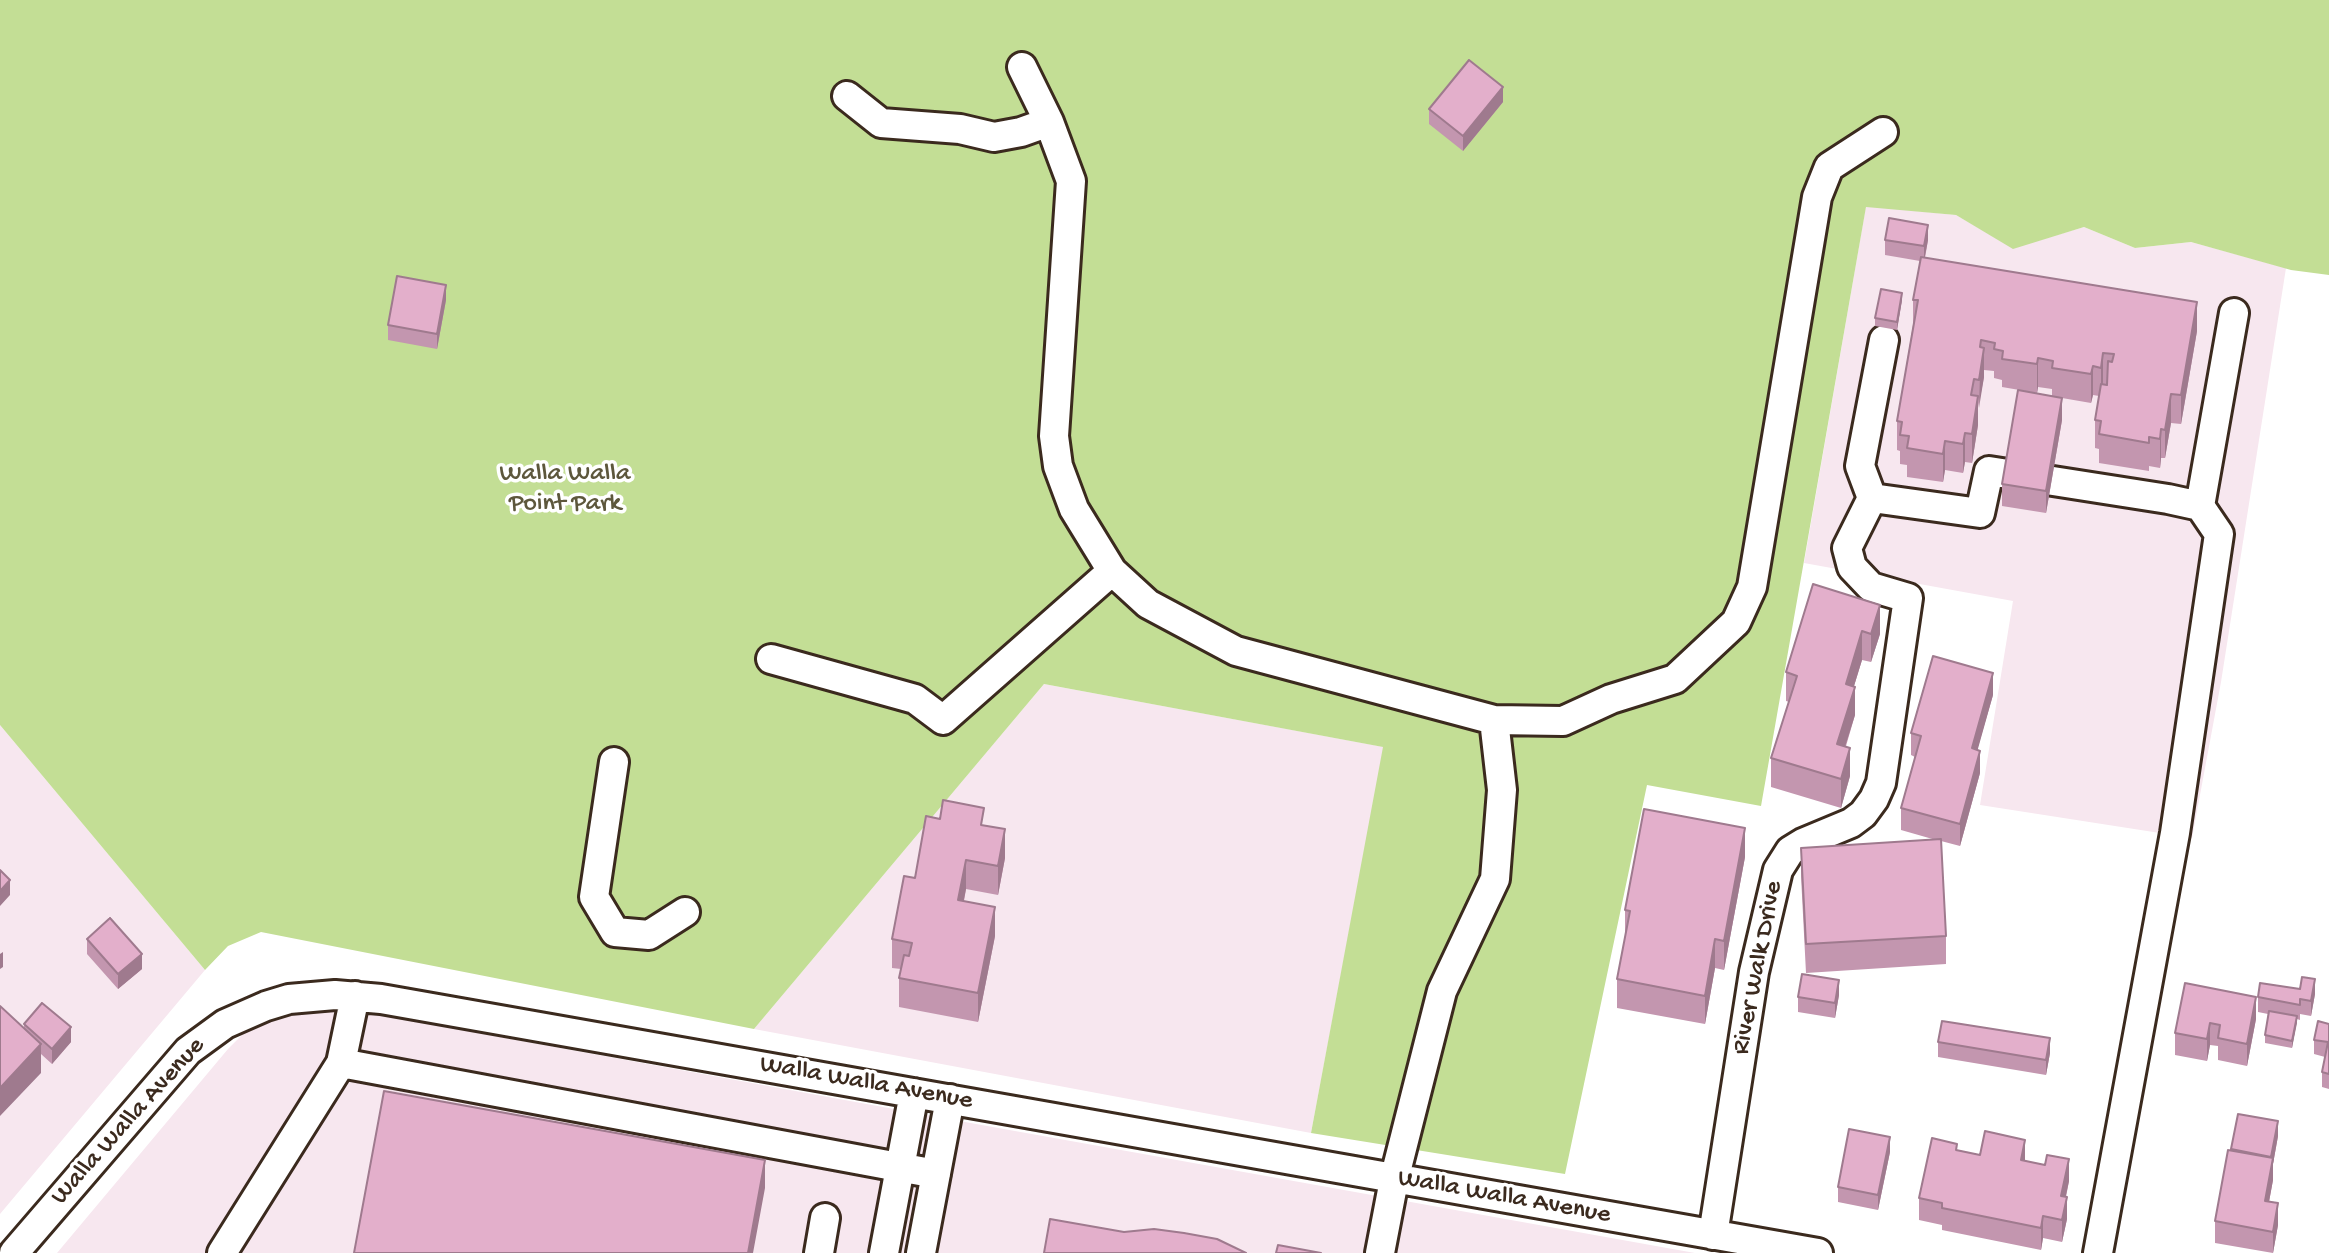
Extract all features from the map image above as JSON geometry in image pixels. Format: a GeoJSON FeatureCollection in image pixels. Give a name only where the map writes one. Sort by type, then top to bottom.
{"type":"FeatureCollection","features":[{"type":"Feature","properties":{"kind":"street"},"geometry":{"type":"LineString","coordinates":[[1022,67],[1049,122],[1071,181],[1054,436],[1058,466],[1074,509],[1112,571],[1148,604],[1236,651],[1494,720],[1563,721],[1611,699],[1675,679],[1736,622],[1752,587],[1817,197],[1829,167],[1883,132]]}},
{"type":"Feature","properties":{"kind":"street"},"geometry":{"type":"LineString","coordinates":[[847,96],[881,123],[960,129],[994,137],[1049,122]]}},
{"type":"Feature","properties":{"kind":"street"},"geometry":{"type":"LineString","coordinates":[[2200,506],[2234,313]]}},
{"type":"Feature","properties":{"kind":"street"},"geometry":{"type":"LineString","coordinates":[[1884,340],[1860,466],[1872,498],[1980,513],[1989,471],[2200,506],[2219,534],[2175,833],[2098,1253]]}},
{"type":"Feature","properties":{"kind":"street","name":"River Walk Drive"},"geometry":{"type":"LineString","coordinates":[[1713,1235],[1754,972],[1778,870],[1790,851],[1851,823],[1874,799],[1881,783],[1908,598],[1871,587],[1852,567],[1847,548],[1872,498]]}},
{"type":"Feature","properties":{"kind":"street"},"geometry":{"type":"LineString","coordinates":[[771,659],[915,699],[943,720],[1112,571]]}},
{"type":"Feature","properties":{"kind":"street"},"geometry":{"type":"LineString","coordinates":[[1380,1253],[1394,1180],[1442,991],[1495,879],[1502,790],[1494,720]]}},
{"type":"Feature","properties":{"kind":"street"},"geometry":{"type":"LineString","coordinates":[[614,762],[594,897],[615,932],[649,935],[685,912]]}},
{"type":"Feature","properties":{"kind":"street","name":"Walla Walla Avenue"},"geometry":{"type":"LineString","coordinates":[[14,1253],[166,1074],[207,1035],[245,1014],[289,999],[335,995],[950,1099],[1818,1253]]}},
{"type":"Feature","properties":{"kind":"street"},"geometry":{"type":"LineString","coordinates":[[222,1253],[341,1063],[355,996]]}},
{"type":"Feature","properties":{"kind":"street"},"geometry":{"type":"LineString","coordinates":[[341,1063],[936,1174]]}},
{"type":"Feature","properties":{"kind":"street"},"geometry":{"type":"LineString","coordinates":[[884,1253],[914,1093]]}},
{"type":"Feature","properties":{"kind":"street"},"geometry":{"type":"LineString","coordinates":[[921,1253],[950,1099]]}},
{"type":"Feature","properties":{"kind":"street"},"geometry":{"type":"LineString","coordinates":[[819,1253],[825,1218]]}},
{"type":"Feature","properties":{"kind":"shaded area"},"geometry":{"type":"Polygon","coordinates":[[[1866,206],[1956,215],[2013,248],[2084,227],[2135,248],[2191,242],[2286,268],[2221,682],[2192,838],[1980,805],[2013,601],[1804,563],[1866,206]]]}},
{"type":"Feature","properties":{"kind":"shaded area"},"geometry":{"type":"Polygon","coordinates":[[[1044,684],[1384,747],[1311,1133],[754,1029],[1044,684]]]}},
{"type":"Feature","properties":{"kind":"shaded area"},"geometry":{"type":"Polygon","coordinates":[[[0,725],[205,970],[0,1214],[0,725]]]}},
{"type":"Feature","properties":{"kind":"shaded area"},"geometry":{"type":"Polygon","coordinates":[[[298,1000],[1695,1253],[57,1253],[228,1049],[264,1013],[298,1000]]]}},
{"type":"Feature","properties":{"kind":"green space","name":"Walla Walla Point Park"},"geometry":{"type":"Polygon","coordinates":[[[0,0],[2329,0],[2329,275],[2291,270],[2191,242],[2135,248],[2084,227],[2013,249],[1956,215],[1866,207],[1761,806],[1647,785],[1565,1174],[1311,1133],[1383,747],[1044,684],[754,1029],[261,932],[228,946],[205,970],[0,725],[0,0]]]}},
{"type":"Feature","properties":{"kind":"building"},"geometry":{"type":"Polygon","coordinates":[[[1469,60],[1503,87],[1463,136],[1429,109],[1469,60]]]}},
{"type":"Feature","properties":{"kind":"building"},"geometry":{"type":"Polygon","coordinates":[[[1889,218],[1928,225],[1924,246],[1885,240],[1889,218]]]}},
{"type":"Feature","properties":{"kind":"building"},"geometry":{"type":"Polygon","coordinates":[[[1921,257],[2197,302],[2181,395],[2171,394],[2165,430],[2161,429],[2160,439],[2149,437],[2149,443],[2099,434],[2101,421],[2095,420],[2101,384],[2107,385],[2108,361],[2112,362],[2114,354],[2103,353],[2101,368],[2093,366],[2091,374],[2052,368],[2053,361],[2038,358],[2037,364],[2002,359],[2003,351],[1994,349],[1995,343],[1981,340],[1980,347],[1984,348],[1979,380],[1974,379],[1971,395],[1978,396],[1972,434],[1965,433],[1963,444],[1945,441],[1943,454],[1907,448],[1909,436],[1900,435],[1902,422],[1897,421],[1918,300],[1913,300],[1921,257]]]}},
{"type":"Feature","properties":{"kind":"building"},"geometry":{"type":"Polygon","coordinates":[[[397,276],[446,285],[437,334],[388,325],[397,276]]]}},
{"type":"Feature","properties":{"kind":"building"},"geometry":{"type":"Polygon","coordinates":[[[1881,289],[1902,293],[1897,322],[1875,318],[1881,289]]]}},
{"type":"Feature","properties":{"kind":"building"},"geometry":{"type":"Polygon","coordinates":[[[2018,390],[2062,398],[2046,491],[2002,484],[2018,390]]]}},
{"type":"Feature","properties":{"kind":"building"},"geometry":{"type":"Polygon","coordinates":[[[1813,584],[1880,605],[1871,634],[1862,631],[1846,684],[1855,687],[1837,744],[1850,748],[1841,779],[1771,758],[1797,676],[1786,672],[1813,584]]]}},
{"type":"Feature","properties":{"kind":"building"},"geometry":{"type":"Polygon","coordinates":[[[1933,656],[1993,673],[1972,748],[1980,751],[1960,824],[1901,808],[1921,736],[1911,733],[1933,656]]]}},
{"type":"Feature","properties":{"kind":"building"},"geometry":{"type":"Polygon","coordinates":[[[943,800],[984,808],[981,825],[1005,829],[998,866],[966,860],[958,900],[995,907],[978,993],[899,978],[904,955],[909,956],[912,943],[892,939],[904,876],[915,878],[926,816],[940,819],[943,800]]]}},
{"type":"Feature","properties":{"kind":"building"},"geometry":{"type":"Polygon","coordinates":[[[1644,809],[1745,828],[1724,941],[1715,939],[1705,996],[1617,979],[1630,911],[1625,910],[1644,809]]]}},
{"type":"Feature","properties":{"kind":"building"},"geometry":{"type":"Polygon","coordinates":[[[1941,839],[1946,936],[1806,944],[1801,848],[1941,839]]]}},
{"type":"Feature","properties":{"kind":"building"},"geometry":{"type":"Polygon","coordinates":[[[0,870],[10,880],[0,891],[0,870]]]}},
{"type":"Feature","properties":{"kind":"building"},"geometry":{"type":"Polygon","coordinates":[[[110,918],[142,954],[118,974],[87,939],[110,918]]]}},
{"type":"Feature","properties":{"kind":"building"},"geometry":{"type":"Polygon","coordinates":[[[1802,974],[1839,980],[1835,1003],[1798,997],[1802,974]]]}},
{"type":"Feature","properties":{"kind":"building"},"geometry":{"type":"Polygon","coordinates":[[[2302,977],[2315,979],[2311,1001],[2300,999],[2300,1005],[2258,997],[2260,983],[2300,989],[2302,977]]]}},
{"type":"Feature","properties":{"kind":"building"},"geometry":{"type":"Polygon","coordinates":[[[2185,983],[2256,997],[2247,1044],[2218,1038],[2220,1025],[2210,1023],[2207,1039],[2175,1033],[2185,983]]]}},
{"type":"Feature","properties":{"kind":"building"},"geometry":{"type":"Polygon","coordinates":[[[42,1003],[71,1027],[52,1049],[24,1024],[42,1003]]]}},
{"type":"Feature","properties":{"kind":"building"},"geometry":{"type":"Polygon","coordinates":[[[0,1006],[41,1044],[0,1088],[0,1006]]]}},
{"type":"Feature","properties":{"kind":"building"},"geometry":{"type":"Polygon","coordinates":[[[2269,1011],[2297,1016],[2292,1041],[2265,1035],[2269,1011]]]}},
{"type":"Feature","properties":{"kind":"building"},"geometry":{"type":"Polygon","coordinates":[[[1942,1021],[2050,1038],[2046,1060],[1938,1042],[1942,1021]]]}},
{"type":"Feature","properties":{"kind":"building"},"geometry":{"type":"Polygon","coordinates":[[[2318,1021],[2329,1024],[2329,1074],[2322,1072],[2328,1042],[2314,1040],[2318,1021]]]}},
{"type":"Feature","properties":{"kind":"building"},"geometry":{"type":"Polygon","coordinates":[[[384,1091],[765,1160],[748,1253],[354,1253],[384,1091]]]}},
{"type":"Feature","properties":{"kind":"building"},"geometry":{"type":"Polygon","coordinates":[[[2238,1114],[2278,1121],[2271,1157],[2231,1149],[2238,1114]]]}},
{"type":"Feature","properties":{"kind":"building"},"geometry":{"type":"Polygon","coordinates":[[[1849,1129],[1890,1137],[1878,1195],[1838,1187],[1849,1129]]]}},
{"type":"Feature","properties":{"kind":"building"},"geometry":{"type":"Polygon","coordinates":[[[1985,1131],[2025,1140],[2021,1160],[2045,1165],[2047,1155],[2069,1159],[2061,1196],[2067,1197],[2062,1220],[2043,1216],[2041,1228],[1942,1208],[1942,1203],[1919,1198],[1932,1138],[1957,1144],[1956,1150],[1980,1155],[1985,1131]]]}},
{"type":"Feature","properties":{"kind":"building"},"geometry":{"type":"Polygon","coordinates":[[[2228,1150],[2273,1158],[2265,1201],[2278,1203],[2273,1232],[2215,1221],[2228,1150]]]}},
{"type":"Feature","properties":{"kind":"building"},"geometry":{"type":"Polygon","coordinates":[[[1050,1219],[1124,1232],[1154,1229],[1184,1233],[1217,1239],[1246,1253],[1044,1253],[1050,1219]]]}},
{"type":"Feature","properties":{"kind":"building"},"geometry":{"type":"Polygon","coordinates":[[[1278,1245],[1321,1253],[1276,1253],[1278,1245]]]}}]}
